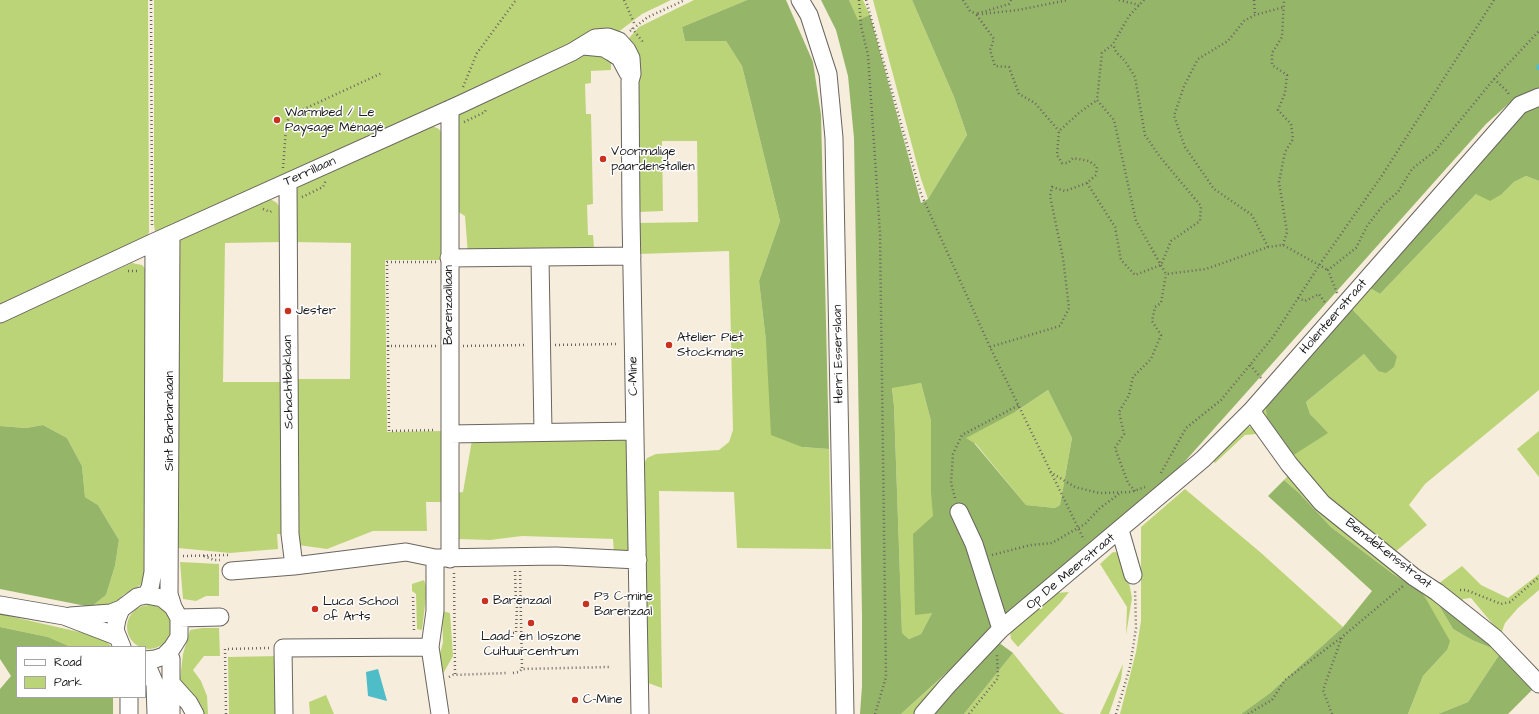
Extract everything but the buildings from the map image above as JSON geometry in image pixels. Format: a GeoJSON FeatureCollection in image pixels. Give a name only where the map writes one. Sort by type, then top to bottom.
{"type":"FeatureCollection","features":[{"type":"Feature","properties":{"kind":"street","name":"Henri Esserslaan"},"geometry":{"type":"LineString","coordinates":[[800,0],[809,15],[828,74],[834,138],[845,714]]}},
{"type":"Feature","properties":{"kind":"street","name":"Terrillaan"},"geometry":{"type":"LineString","coordinates":[[0,314],[154,242],[443,112],[582,46],[595,38],[608,37],[619,41]]}},
{"type":"Feature","properties":{"kind":"street","name":"C-Mine"},"geometry":{"type":"LineString","coordinates":[[619,41],[627,50],[631,58],[632,74],[630,81],[632,256],[640,714]]}},
{"type":"Feature","properties":{"kind":"street"},"geometry":{"type":"LineString","coordinates":[[582,46],[604,48],[616,55],[626,66],[630,81]]}},
{"type":"Feature","properties":{"kind":"street","name":"Holenteerstraat"},"geometry":{"type":"LineString","coordinates":[[1120,530],[1203,459],[1251,411],[1520,105],[1539,97]]}},
{"type":"Feature","properties":{"kind":"street","name":"Barenzaallaan"},"geometry":{"type":"LineString","coordinates":[[440,714],[436,686],[422,647],[435,611],[446,559],[450,502],[446,432],[446,260],[449,140],[443,112]]}},
{"type":"Feature","properties":{"kind":"street"},"geometry":{"type":"LineString","coordinates":[[281,185],[283,209]]}},
{"type":"Feature","properties":{"kind":"street","name":"Schachtboklaan"},"geometry":{"type":"LineString","coordinates":[[283,209],[290,534],[294,566]]}},
{"type":"Feature","properties":{"kind":"street","name":"Sint Barbaralaan"},"geometry":{"type":"LineString","coordinates":[[168,652],[179,637],[176,612],[169,594],[171,235]]}},
{"type":"Feature","properties":{"kind":"street","name":"Sint Barbaralaan"},"geometry":{"type":"LineString","coordinates":[[146,595],[150,588],[153,572],[154,242]]}},
{"type":"Feature","properties":{"kind":"street"},"geometry":{"type":"LineString","coordinates":[[446,260],[632,256]]}},
{"type":"Feature","properties":{"kind":"street"},"geometry":{"type":"LineString","coordinates":[[540,258],[543,432]]}},
{"type":"Feature","properties":{"kind":"street","name":"Bemdekensstraat"},"geometry":{"type":"LineString","coordinates":[[1251,411],[1289,464],[1322,503],[1414,577],[1437,592],[1494,638],[1539,684]]}},
{"type":"Feature","properties":{"kind":"street"},"geometry":{"type":"LineString","coordinates":[[446,432],[636,431]]}},
{"type":"Feature","properties":{"kind":"street"},"geometry":{"type":"LineString","coordinates":[[959,512],[979,558],[1001,629]]}},
{"type":"Feature","properties":{"kind":"street","name":"Op De Meerstraat"},"geometry":{"type":"LineString","coordinates":[[923,714],[1001,629],[1120,530],[1133,575]]}},
{"type":"Feature","properties":{"kind":"street"},"geometry":{"type":"LineString","coordinates":[[229,563],[294,566],[406,552],[446,559],[516,564],[556,556],[638,560]]}},
{"type":"Feature","properties":{"kind":"street"},"geometry":{"type":"LineString","coordinates":[[119,642],[116,619],[121,609],[137,596],[146,595],[162,598],[176,612],[220,617]]}},
{"type":"Feature","properties":{"kind":"street"},"geometry":{"type":"LineString","coordinates":[[0,605],[64,616],[111,613],[121,609]]}},
{"type":"Feature","properties":{"kind":"street"},"geometry":{"type":"LineString","coordinates":[[64,616],[119,642]]}},
{"type":"Feature","properties":{"kind":"street"},"geometry":{"type":"LineString","coordinates":[[284,714],[283,648],[422,647]]}},
{"type":"Feature","properties":{"kind":"street"},"geometry":{"type":"LineString","coordinates":[[146,660],[156,659],[168,652],[171,659],[171,714]]}},
{"type":"Feature","properties":{"kind":"street"},"geometry":{"type":"LineString","coordinates":[[146,662],[155,684],[156,714]]}},
{"type":"Feature","properties":{"kind":"street"},"geometry":{"type":"LineString","coordinates":[[171,683],[184,697],[195,714]]}},
{"type":"Feature","properties":{"kind":"street"},"geometry":{"type":"LineString","coordinates":[[129,698],[129,714]]}},
{"type":"Feature","properties":{"kind":"path"},"geometry":{"type":"LineString","coordinates":[[151,0],[152,234],[154,242]]}},
{"type":"Feature","properties":{"kind":"path"},"geometry":{"type":"LineString","coordinates":[[462,90],[477,53],[516,0]]}},
{"type":"Feature","properties":{"kind":"path"},"geometry":{"type":"LineString","coordinates":[[624,0],[635,25],[648,17],[685,0]]}},
{"type":"Feature","properties":{"kind":"path"},"geometry":{"type":"LineString","coordinates":[[859,0],[861,26],[868,55],[880,233],[886,678],[875,714]]}},
{"type":"Feature","properties":{"kind":"path"},"geometry":{"type":"LineString","coordinates":[[866,0],[921,194],[990,347],[1091,555]]}},
{"type":"Feature","properties":{"kind":"path"},"geometry":{"type":"LineString","coordinates":[[963,0],[970,11],[976,14],[994,39],[990,50],[995,66],[1008,67],[1019,94],[1035,103],[1058,131],[1057,155],[1062,163],[1068,163],[1073,158],[1089,161],[1097,167],[1096,175],[1087,183],[1066,190],[1052,188],[1050,196],[1063,258],[1069,308],[1060,326],[990,347]]}},
{"type":"Feature","properties":{"kind":"path"},"geometry":{"type":"LineString","coordinates":[[976,14],[1009,4],[1011,0]]}},
{"type":"Feature","properties":{"kind":"path"},"geometry":{"type":"LineString","coordinates":[[976,14],[1018,10],[1068,0]]}},
{"type":"Feature","properties":{"kind":"path"},"geometry":{"type":"LineString","coordinates":[[1119,0],[1139,5]]}},
{"type":"Feature","properties":{"kind":"path"},"geometry":{"type":"LineString","coordinates":[[1135,491],[1128,483],[1114,448],[1124,434],[1119,412],[1129,395],[1132,377],[1151,359],[1161,335],[1152,321],[1155,307],[1161,303],[1166,274],[1136,221],[1114,120],[1097,100],[1102,53],[1113,44],[1129,16],[1144,0]]}},
{"type":"Feature","properties":{"kind":"path"},"geometry":{"type":"LineString","coordinates":[[1254,0],[1256,15]]}},
{"type":"Feature","properties":{"kind":"path"},"geometry":{"type":"LineString","coordinates":[[1283,245],[1287,232],[1279,182],[1285,152],[1293,139],[1291,124],[1278,110],[1285,92],[1287,75],[1272,65],[1272,53],[1282,37],[1284,0]]}},
{"type":"Feature","properties":{"kind":"path"},"geometry":{"type":"LineString","coordinates":[[1160,475],[1186,428],[1221,400],[1273,337],[1320,264],[1381,177],[1494,0]]}},
{"type":"Feature","properties":{"kind":"path"},"geometry":{"type":"LineString","coordinates":[[1268,247],[1252,215],[1214,189],[1185,147],[1174,116],[1184,86],[1198,59],[1228,41],[1244,21],[1256,15],[1284,6]]}},
{"type":"Feature","properties":{"kind":"path"},"geometry":{"type":"LineString","coordinates":[[1328,270],[1356,248],[1367,226],[1384,204],[1398,192],[1412,169],[1435,151],[1494,79],[1539,31]]}},
{"type":"Feature","properties":{"kind":"path"},"geometry":{"type":"LineString","coordinates":[[1087,183],[1115,227],[1120,260],[1135,275],[1161,265],[1171,241],[1200,221],[1201,206],[1160,157],[1145,135],[1135,77],[1125,61],[1116,52],[1113,44]]}},
{"type":"Feature","properties":{"kind":"path"},"geometry":{"type":"LineString","coordinates":[[281,185],[286,128],[289,116],[382,73]]}},
{"type":"Feature","properties":{"kind":"path"},"geometry":{"type":"LineString","coordinates":[[1494,79],[1508,92],[1510,98]]}},
{"type":"Feature","properties":{"kind":"path"},"geometry":{"type":"LineString","coordinates":[[1058,131],[1097,100]]}},
{"type":"Feature","properties":{"kind":"path"},"geometry":{"type":"LineString","coordinates":[[260,208],[270,212],[283,209]]}},
{"type":"Feature","properties":{"kind":"path"},"geometry":{"type":"LineString","coordinates":[[1166,274],[1206,269],[1268,247],[1283,245],[1320,264],[1328,270],[1338,295]]}},
{"type":"Feature","properties":{"kind":"path"},"geometry":{"type":"LineString","coordinates":[[446,260],[387,262],[388,431],[446,432]]}},
{"type":"Feature","properties":{"kind":"path"},"geometry":{"type":"LineString","coordinates":[[1298,298],[1305,301],[1319,294],[1330,310]]}},
{"type":"Feature","properties":{"kind":"path"},"geometry":{"type":"LineString","coordinates":[[388,346],[442,346]]}},
{"type":"Feature","properties":{"kind":"path"},"geometry":{"type":"LineString","coordinates":[[959,512],[952,483],[953,454],[962,435],[1019,405]]}},
{"type":"Feature","properties":{"kind":"path"},"geometry":{"type":"LineString","coordinates":[[1050,472],[1075,487],[1099,493],[1119,494],[1135,491],[1150,485]]}},
{"type":"Feature","properties":{"kind":"path"},"geometry":{"type":"LineString","coordinates":[[979,558],[1031,546],[1052,543],[1078,528],[1119,494]]}},
{"type":"Feature","properties":{"kind":"path"},"geometry":{"type":"LineString","coordinates":[[181,550],[179,556],[229,563]]}},
{"type":"Feature","properties":{"kind":"path"},"geometry":{"type":"LineString","coordinates":[[446,559],[456,674]]}},
{"type":"Feature","properties":{"kind":"path"},"geometry":{"type":"LineString","coordinates":[[516,564],[521,604],[522,669]]}},
{"type":"Feature","properties":{"kind":"path"},"geometry":{"type":"LineString","coordinates":[[513,633],[516,633],[516,564]]}},
{"type":"Feature","properties":{"kind":"path"},"geometry":{"type":"LineString","coordinates":[[1116,714],[1130,667],[1136,628],[1133,575]]}},
{"type":"Feature","properties":{"kind":"path"},"geometry":{"type":"LineString","coordinates":[[1248,714],[1272,700],[1285,680],[1342,637],[1414,577]]}},
{"type":"Feature","properties":{"kind":"path"},"geometry":{"type":"LineString","coordinates":[[1437,592],[1466,590],[1501,604],[1510,602],[1539,577]]}},
{"type":"Feature","properties":{"kind":"path"},"geometry":{"type":"LineString","coordinates":[[413,597],[422,647]]}},
{"type":"Feature","properties":{"kind":"path"},"geometry":{"type":"LineString","coordinates":[[516,604],[521,604]]}},
{"type":"Feature","properties":{"kind":"path"},"geometry":{"type":"LineString","coordinates":[[1332,714],[1323,690],[1342,637]]}},
{"type":"Feature","properties":{"kind":"path"},"geometry":{"type":"LineString","coordinates":[[226,714],[226,649],[283,648]]}},
{"type":"Feature","properties":{"kind":"path"},"geometry":{"type":"LineString","coordinates":[[969,714],[998,678],[996,648]]}},
{"type":"Feature","properties":{"kind":"path"},"geometry":{"type":"LineString","coordinates":[[513,672],[519,672],[522,669],[609,667]]}},
{"type":"Feature","properties":{"kind":"path"},"geometry":{"type":"LineString","coordinates":[[436,686],[456,674],[507,672]]}},
{"type":"Feature","properties":{"kind":"green space"},"geometry":{"type":"Polygon","coordinates":[[[0,0],[148,0],[149,232],[147,238],[0,306],[0,0]]]}},
{"type":"Feature","properties":{"kind":"green space"},"geometry":{"type":"Polygon","coordinates":[[[154,0],[671,0],[642,14],[617,33],[160,233],[155,231],[154,225],[154,0]]]}},
{"type":"Feature","properties":{"kind":"green space"},"geometry":{"type":"Polygon","coordinates":[[[694,0],[747,0],[682,27],[685,41],[726,41],[742,66],[780,221],[759,281],[766,341],[802,447],[829,449],[831,549],[737,548],[734,492],[659,491],[662,688],[648,683],[643,465],[647,458],[656,454],[719,450],[729,442],[733,430],[729,251],[638,254],[638,223],[698,222],[697,141],[662,141],[663,211],[638,212],[629,38],[639,27],[694,0]]]}},
{"type":"Feature","properties":{"kind":"green space"},"geometry":{"type":"Polygon","coordinates":[[[747,0],[786,0],[813,62],[821,115],[829,449],[802,447],[771,435],[766,341],[759,281],[780,221],[742,66],[726,41],[685,41],[682,27],[747,0]]]}},
{"type":"Feature","properties":{"kind":"green space"},"geometry":{"type":"Polygon","coordinates":[[[821,0],[849,0],[858,20],[870,15],[921,203],[928,199],[967,135],[954,97],[912,0],[1539,0],[1539,89],[1515,98],[1486,124],[1154,496],[1005,620],[901,714],[860,714],[862,686],[862,615],[854,138],[848,76],[836,30],[821,0]],[[921,383],[892,388],[894,406],[902,633],[909,639],[921,634],[932,613],[915,615],[913,534],[933,516],[931,492],[931,421],[921,383]],[[1048,390],[1015,412],[966,438],[974,443],[1026,505],[1055,508],[1060,505],[1072,438],[1048,390]]]}},
{"type":"Feature","properties":{"kind":"green space"},"geometry":{"type":"Polygon","coordinates":[[[849,0],[863,0],[870,15],[858,21],[849,0]]]}},
{"type":"Feature","properties":{"kind":"green space"},"geometry":{"type":"Polygon","coordinates":[[[873,0],[912,0],[954,97],[967,135],[928,199],[921,179],[873,0]]]}},
{"type":"Feature","properties":{"kind":"green space"},"geometry":{"type":"Polygon","coordinates":[[[591,51],[611,61],[611,70],[591,71],[591,83],[585,84],[586,114],[591,114],[593,204],[587,205],[588,235],[593,235],[594,248],[468,255],[465,216],[454,209],[453,122],[460,109],[591,51]]]}},
{"type":"Feature","properties":{"kind":"green space"},"geometry":{"type":"Polygon","coordinates":[[[1539,105],[1539,181],[1526,176],[1514,182],[1502,194],[1490,201],[1476,194],[1380,294],[1370,288],[1525,112],[1539,105]]]}},
{"type":"Feature","properties":{"kind":"green space"},"geometry":{"type":"Polygon","coordinates":[[[430,125],[439,129],[445,138],[443,253],[441,254],[441,260],[385,260],[387,432],[441,431],[441,436],[445,436],[446,502],[426,502],[427,531],[373,531],[327,549],[298,545],[294,379],[350,379],[351,243],[293,242],[296,186],[430,125]]]}},
{"type":"Feature","properties":{"kind":"green space"},"geometry":{"type":"Polygon","coordinates":[[[1526,176],[1539,181],[1539,390],[1425,484],[1409,505],[1427,525],[1395,552],[1328,504],[1263,420],[1262,411],[1268,398],[1327,434],[1310,414],[1306,402],[1364,354],[1378,371],[1397,356],[1351,308],[1370,288],[1380,294],[1476,194],[1502,194],[1514,182],[1526,176]]]}},
{"type":"Feature","properties":{"kind":"green space"},"geometry":{"type":"Polygon","coordinates":[[[264,200],[272,200],[277,203],[281,210],[281,242],[225,243],[223,382],[284,382],[284,534],[277,534],[278,549],[230,553],[178,548],[175,247],[181,237],[264,200]]]}},
{"type":"Feature","properties":{"kind":"green space"},"geometry":{"type":"Polygon","coordinates":[[[132,263],[142,265],[149,273],[151,525],[144,581],[138,587],[123,595],[118,601],[107,605],[91,607],[106,595],[115,566],[119,540],[98,505],[85,497],[82,466],[67,438],[43,425],[26,428],[0,426],[0,323],[132,263]]]}},
{"type":"Feature","properties":{"kind":"green space"},"geometry":{"type":"Polygon","coordinates":[[[1351,308],[1397,356],[1394,367],[1386,373],[1378,371],[1364,354],[1306,402],[1310,414],[1328,433],[1292,456],[1267,419],[1266,408],[1274,396],[1351,308]]]}},
{"type":"Feature","properties":{"kind":"green space"},"geometry":{"type":"Polygon","coordinates":[[[921,383],[931,421],[1015,412],[1048,390],[1072,438],[1060,505],[1055,508],[1026,505],[975,443],[932,613],[921,634],[909,639],[902,633],[894,406],[892,387],[921,383]]]}},
{"type":"Feature","properties":{"kind":"green space"},"geometry":{"type":"Polygon","coordinates":[[[43,425],[67,438],[82,466],[85,497],[98,505],[119,540],[115,566],[106,595],[91,607],[0,589],[0,426],[26,428],[43,425]]]}},
{"type":"Feature","properties":{"kind":"green space"},"geometry":{"type":"Polygon","coordinates":[[[1244,427],[1251,427],[1259,430],[1278,454],[1434,597],[1453,629],[1472,640],[1501,652],[1468,702],[1438,714],[1408,714],[1423,676],[1447,650],[1422,592],[1393,574],[1331,527],[1299,493],[1284,480],[1288,476],[1257,434],[1245,435],[1215,463],[1210,458],[1244,427]]]}},
{"type":"Feature","properties":{"kind":"green space"},"geometry":{"type":"Polygon","coordinates":[[[1539,431],[1539,477],[1517,449],[1539,431]]]}},
{"type":"Feature","properties":{"kind":"green space"},"geometry":{"type":"Polygon","coordinates":[[[631,434],[633,555],[614,554],[613,539],[522,536],[490,540],[459,539],[459,502],[455,502],[455,493],[463,492],[472,440],[631,434]]]}},
{"type":"Feature","properties":{"kind":"green space"},"geometry":{"type":"Polygon","coordinates":[[[1284,480],[1299,493],[1331,527],[1393,574],[1422,592],[1450,641],[1447,650],[1423,676],[1408,714],[1241,714],[1270,693],[1343,627],[1372,591],[1268,496],[1284,480]]]}},
{"type":"Feature","properties":{"kind":"green space"},"geometry":{"type":"Polygon","coordinates":[[[1185,489],[1260,552],[1343,627],[1270,693],[1241,714],[1120,714],[1136,652],[1141,621],[1141,527],[1185,489]]]}},
{"type":"Feature","properties":{"kind":"green space"},"geometry":{"type":"Polygon","coordinates":[[[1113,552],[1121,553],[1124,557],[1132,598],[1126,635],[1127,607],[1100,564],[1113,552]]]}},
{"type":"Feature","properties":{"kind":"green space"},"geometry":{"type":"Polygon","coordinates":[[[180,562],[219,564],[219,596],[206,596],[196,601],[183,599],[180,562]]]}},
{"type":"Feature","properties":{"kind":"green space"},"geometry":{"type":"Polygon","coordinates":[[[1462,566],[1481,585],[1508,598],[1539,574],[1539,590],[1518,608],[1505,623],[1501,634],[1471,598],[1463,599],[1460,608],[1438,584],[1462,566]]]}},
{"type":"Feature","properties":{"kind":"green space"},"geometry":{"type":"Polygon","coordinates":[[[424,580],[427,589],[422,630],[417,629],[416,594],[412,591],[412,584],[424,580]]]}},
{"type":"Feature","properties":{"kind":"green space"},"geometry":{"type":"Polygon","coordinates":[[[1069,592],[1018,647],[1011,639],[1010,631],[1055,593],[1069,592]]]}},
{"type":"Feature","properties":{"kind":"green space"},"geometry":{"type":"Polygon","coordinates":[[[1434,597],[1490,637],[1519,664],[1537,685],[1508,714],[1438,714],[1468,702],[1501,652],[1472,640],[1453,629],[1434,597]]]}},
{"type":"Feature","properties":{"kind":"green space"},"geometry":{"type":"Polygon","coordinates":[[[149,605],[161,609],[167,615],[171,627],[167,639],[161,645],[149,649],[146,648],[146,646],[137,645],[131,639],[127,627],[131,615],[137,609],[149,605]]]}},
{"type":"Feature","properties":{"kind":"green space"},"geometry":{"type":"Polygon","coordinates":[[[442,611],[450,613],[453,656],[439,681],[436,671],[443,642],[442,611]]]}},
{"type":"Feature","properties":{"kind":"green space"},"geometry":{"type":"Polygon","coordinates":[[[0,614],[88,634],[106,641],[111,646],[69,646],[48,637],[0,627],[0,614]]]}},
{"type":"Feature","properties":{"kind":"green space"},"geometry":{"type":"Polygon","coordinates":[[[0,627],[48,637],[69,646],[16,646],[16,698],[113,698],[113,714],[0,714],[0,689],[11,676],[0,659],[0,627]]]}},
{"type":"Feature","properties":{"kind":"green space"},"geometry":{"type":"Polygon","coordinates":[[[219,628],[220,656],[204,656],[193,670],[201,681],[207,696],[208,714],[199,714],[181,685],[180,679],[183,654],[190,630],[219,628]]]}},
{"type":"Feature","properties":{"kind":"green space"},"geometry":{"type":"Polygon","coordinates":[[[998,642],[1013,653],[964,714],[933,714],[998,642]]]}},
{"type":"Feature","properties":{"kind":"green space"},"geometry":{"type":"Polygon","coordinates":[[[1013,653],[1060,712],[1065,714],[964,714],[1013,653]]]}},
{"type":"Feature","properties":{"kind":"green space"},"geometry":{"type":"Polygon","coordinates":[[[279,656],[279,714],[229,714],[228,657],[279,656]]]}},
{"type":"Feature","properties":{"kind":"green space"},"geometry":{"type":"Polygon","coordinates":[[[1123,664],[1121,679],[1109,714],[1100,714],[1123,664]]]}},
{"type":"Feature","properties":{"kind":"green space"},"geometry":{"type":"Polygon","coordinates":[[[949,671],[916,714],[901,714],[949,671]]]}},
{"type":"Feature","properties":{"kind":"green space"},"geometry":{"type":"Polygon","coordinates":[[[326,695],[334,714],[310,714],[309,702],[326,695]]]}},
{"type":"Feature","properties":{"kind":"water"},"geometry":{"type":"Polygon","coordinates":[[[378,669],[387,701],[368,696],[366,672],[378,669]]]}},
{"type":"Feature","properties":{"kind":"place","name":"Warmbed / Le Paysage Ménagé"},"geometry":{"type":"Point","coordinates":[277,120]}},
{"type":"Feature","properties":{"kind":"place","name":"Voormalige paardenstallen"},"geometry":{"type":"Point","coordinates":[603,159]}},
{"type":"Feature","properties":{"kind":"place","name":"Jester"},"geometry":{"type":"Point","coordinates":[288,311]}},
{"type":"Feature","properties":{"kind":"place","name":"Atelier Piet Stockmans"},"geometry":{"type":"Point","coordinates":[669,345]}},
{"type":"Feature","properties":{"kind":"place","name":"Barenzaal"},"geometry":{"type":"Point","coordinates":[485,601]}},
{"type":"Feature","properties":{"kind":"place","name":"P3 C-mine Barenzaal"},"geometry":{"type":"Point","coordinates":[586,604]}},
{"type":"Feature","properties":{"kind":"place","name":"Luca School of Arts"},"geometry":{"type":"Point","coordinates":[315,609]}},
{"type":"Feature","properties":{"kind":"place","name":"Laad- en loszone Cultuurcentrum"},"geometry":{"type":"Point","coordinates":[531,623]}},
{"type":"Feature","properties":{"kind":"place","name":"C-Mine"},"geometry":{"type":"Point","coordinates":[575,700]}}]}
